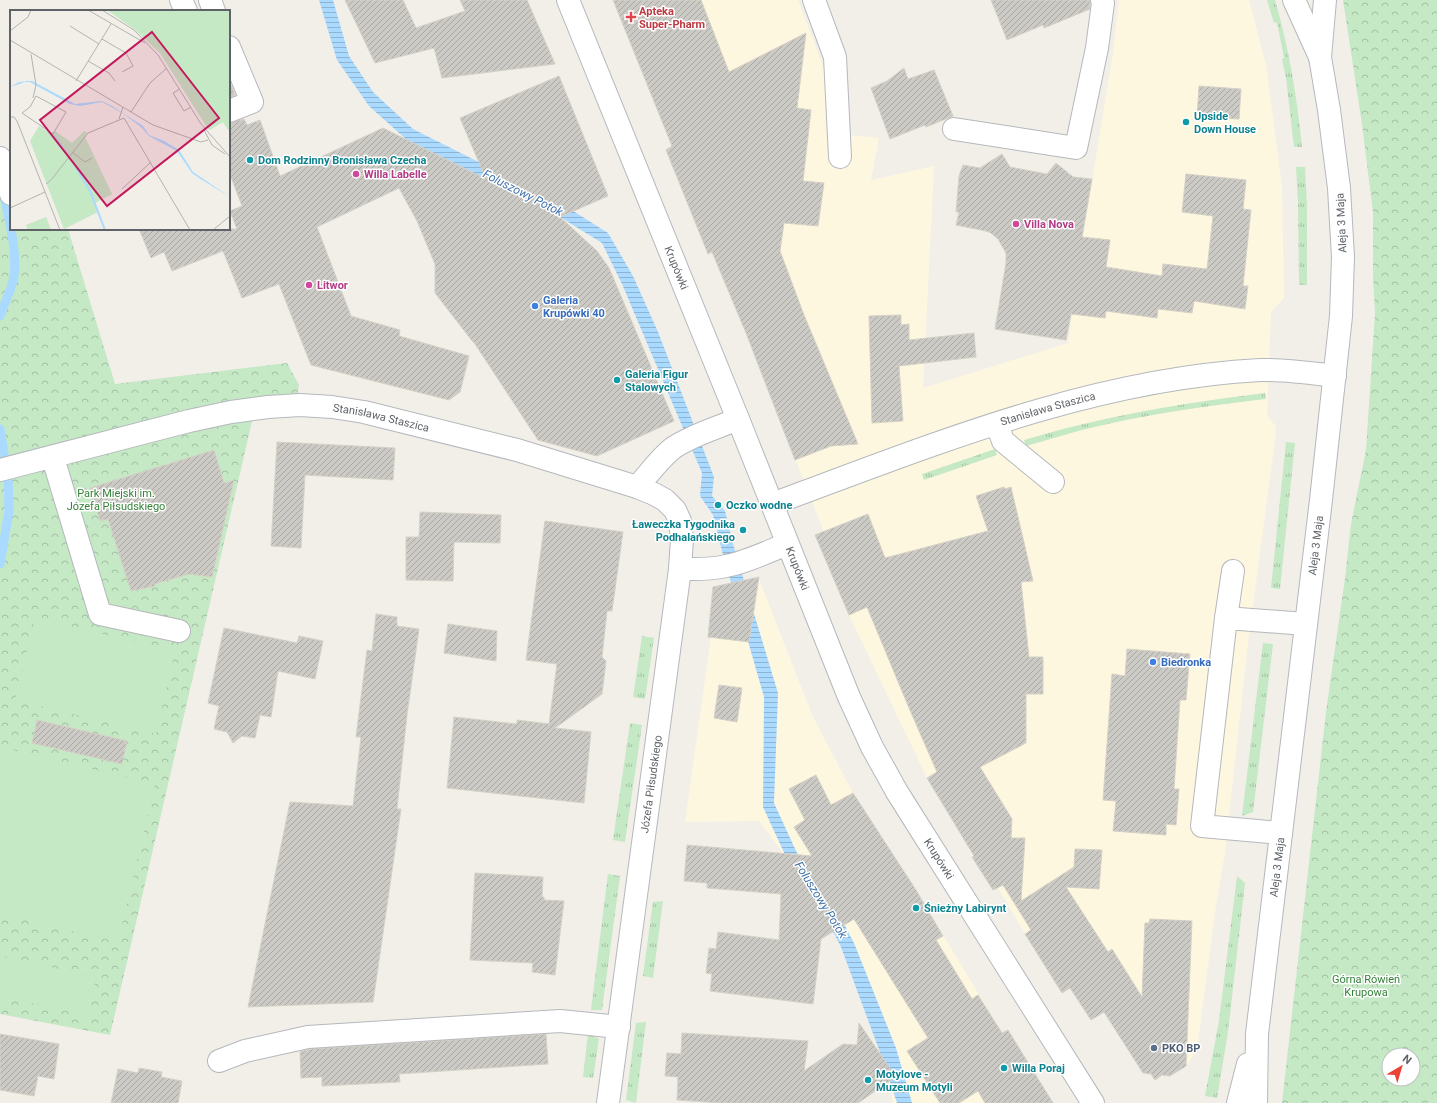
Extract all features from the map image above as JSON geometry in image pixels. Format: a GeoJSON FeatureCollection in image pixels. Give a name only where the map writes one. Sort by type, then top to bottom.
{"type":"FeatureCollection","features":[{"type":"Feature","properties":{"kind":"street"},"geometry":{"type":"LineString","coordinates":[[182,0],[186,10]]}},
{"type":"Feature","properties":{"kind":"street"},"geometry":{"type":"LineString","coordinates":[[210,0],[214,10]]}},
{"type":"Feature","properties":{"kind":"street","name":"Krupówki"},"geometry":{"type":"LineString","coordinates":[[568,0],[849,697],[872,747],[902,799],[1093,1103]]}},
{"type":"Feature","properties":{"kind":"street"},"geometry":{"type":"LineString","coordinates":[[814,0],[835,57],[840,157]]}},
{"type":"Feature","properties":{"kind":"street"},"geometry":{"type":"LineString","coordinates":[[954,129],[1076,148],[1097,48],[1103,3],[1102,0]]}},
{"type":"Feature","properties":{"kind":"street","name":"Aleja 3 Maja"},"geometry":{"type":"LineString","coordinates":[[1294,0],[1320,57]]}},
{"type":"Feature","properties":{"kind":"street","name":"Aleja 3 Maja"},"geometry":{"type":"LineString","coordinates":[[1256,1103],[1257,1034],[1336,376],[1341,316],[1342,250],[1338,188],[1329,110],[1320,57],[1325,0]]}},
{"type":"Feature","properties":{"kind":"street"},"geometry":{"type":"LineString","coordinates":[[230,49],[252,102],[230,110]]}},
{"type":"Feature","properties":{"kind":"street"},"geometry":{"type":"LineString","coordinates":[[0,158],[10,191]]}},
{"type":"Feature","properties":{"kind":"street","name":"Stanisława Staszica"},"geometry":{"type":"LineString","coordinates":[[772,504],[997,424],[1054,406],[1104,394],[1192,378],[1260,370],[1305,372],[1336,376]]}},
{"type":"Feature","properties":{"kind":"street","name":"Stanisława Staszica"},"geometry":{"type":"LineString","coordinates":[[10,468],[231,412],[268,407],[300,405],[332,407],[364,412],[517,450],[637,487]]}},
{"type":"Feature","properties":{"kind":"street"},"geometry":{"type":"LineString","coordinates":[[637,487],[662,458],[673,449],[685,441],[738,419]]}},
{"type":"Feature","properties":{"kind":"street"},"geometry":{"type":"LineString","coordinates":[[997,424],[1003,441],[1053,482]]}},
{"type":"Feature","properties":{"kind":"street"},"geometry":{"type":"LineString","coordinates":[[53,458],[100,614],[179,631]]}},
{"type":"Feature","properties":{"kind":"street","name":"Józefa Piłsudskiego"},"geometry":{"type":"LineString","coordinates":[[608,1103],[680,569],[682,539],[680,521],[675,510],[665,500],[637,487]]}},
{"type":"Feature","properties":{"kind":"street"},"geometry":{"type":"LineString","coordinates":[[680,569],[708,569],[726,566],[742,562],[787,544]]}},
{"type":"Feature","properties":{"kind":"street"},"geometry":{"type":"LineString","coordinates":[[1232,571],[1202,826],[1281,833]]}},
{"type":"Feature","properties":{"kind":"street"},"geometry":{"type":"LineString","coordinates":[[1226,618],[1306,624]]}},
{"type":"Feature","properties":{"kind":"street"},"geometry":{"type":"LineString","coordinates":[[219,1061],[245,1051],[308,1037],[560,1021],[619,1027]]}},
{"type":"Feature","properties":{"kind":"street","name":"Aleja 3 Maja"},"geometry":{"type":"LineString","coordinates":[[1238,1103],[1257,1034]]}},
{"type":"Feature","properties":{"kind":"shaded area"},"geometry":{"type":"Polygon","coordinates":[[[613,0],[798,0],[849,135],[879,138],[871,180],[934,166],[923,388],[1068,343],[1083,237],[1113,53],[1119,0],[1249,0],[1266,65],[1282,186],[1284,298],[1271,312],[1267,415],[1276,427],[1248,643],[1225,852],[1216,905],[1197,1049],[1186,1066],[1170,1076],[1162,1075],[1155,1080],[1104,1012],[1091,1020],[1070,988],[1062,993],[998,888],[993,890],[972,857],[970,850],[927,778],[849,615],[816,536],[824,532],[746,333],[712,252],[708,254],[666,150],[672,146],[613,0]]]}},
{"type":"Feature","properties":{"kind":"shaded area"},"geometry":{"type":"Polygon","coordinates":[[[758,577],[813,717],[853,793],[916,890],[1002,1033],[1008,1030],[1053,1103],[893,1103],[883,1055],[841,947],[819,901],[759,821],[685,822],[711,637],[708,637],[713,587],[758,577]]]}},
{"type":"Feature","properties":{"kind":"green space"},"geometry":{"type":"Polygon","coordinates":[[[1267,0],[1275,0],[1284,36],[1295,91],[1302,147],[1294,147],[1286,78],[1282,59],[1284,58],[1277,22],[1274,23],[1267,0]]]}},
{"type":"Feature","properties":{"kind":"green space","name":"Górna Rówień Krupowa"},"geometry":{"type":"Polygon","coordinates":[[[1343,0],[1437,0],[1437,1103],[1282,1103],[1326,712],[1351,524],[1366,450],[1375,313],[1373,277],[1373,212],[1362,124],[1343,0]]]}},
{"type":"Feature","properties":{"kind":"green space","name":"Park Miejski im. Józefa Piłsudskiego"},"geometry":{"type":"Polygon","coordinates":[[[0,158],[10,191],[10,230],[68,230],[115,384],[287,363],[299,385],[294,414],[253,417],[110,1035],[0,1014],[0,158]]]}},
{"type":"Feature","properties":{"kind":"green space"},"geometry":{"type":"Polygon","coordinates":[[[1296,167],[1305,167],[1307,206],[1307,285],[1299,285],[1296,167]]]}},
{"type":"Feature","properties":{"kind":"green space"},"geometry":{"type":"Polygon","coordinates":[[[1265,393],[1266,399],[1150,415],[1082,430],[1026,446],[1024,440],[1084,424],[1143,411],[1265,393]]]}},
{"type":"Feature","properties":{"kind":"green space"},"geometry":{"type":"Polygon","coordinates":[[[1286,442],[1295,443],[1280,589],[1271,588],[1286,442]]]}},
{"type":"Feature","properties":{"kind":"green space"},"geometry":{"type":"Polygon","coordinates":[[[995,449],[997,455],[924,480],[922,474],[995,449]]]}},
{"type":"Feature","properties":{"kind":"green space"},"geometry":{"type":"Polygon","coordinates":[[[35,618],[175,651],[156,734],[15,700],[35,618]]]}},
{"type":"Feature","properties":{"kind":"green space"},"geometry":{"type":"Polygon","coordinates":[[[642,636],[654,638],[645,699],[633,697],[642,636]]]}},
{"type":"Feature","properties":{"kind":"green space"},"geometry":{"type":"Polygon","coordinates":[[[1263,643],[1273,644],[1253,812],[1242,816],[1263,643]]]}},
{"type":"Feature","properties":{"kind":"green space"},"geometry":{"type":"Polygon","coordinates":[[[630,723],[642,725],[625,842],[613,840],[630,723]]]}},
{"type":"Feature","properties":{"kind":"green space"},"geometry":{"type":"Polygon","coordinates":[[[0,747],[155,784],[118,942],[0,914],[0,747]]]}},
{"type":"Feature","properties":{"kind":"green space"},"geometry":{"type":"Polygon","coordinates":[[[608,874],[620,876],[602,1010],[591,1010],[608,874]]]}},
{"type":"Feature","properties":{"kind":"green space"},"geometry":{"type":"Polygon","coordinates":[[[1237,876],[1245,883],[1228,1032],[1217,1098],[1205,1096],[1219,1021],[1237,876]]]}},
{"type":"Feature","properties":{"kind":"green space"},"geometry":{"type":"Polygon","coordinates":[[[663,901],[653,978],[643,976],[653,902],[663,901]]]}},
{"type":"Feature","properties":{"kind":"green space"},"geometry":{"type":"Polygon","coordinates":[[[0,956],[96,977],[88,1016],[0,996],[0,956]]]}},
{"type":"Feature","properties":{"kind":"green space"},"geometry":{"type":"Polygon","coordinates":[[[646,1022],[636,1103],[626,1100],[636,1023],[646,1022]]]}},
{"type":"Feature","properties":{"kind":"green space"},"geometry":{"type":"Polygon","coordinates":[[[588,1033],[599,1039],[593,1078],[583,1077],[588,1033]]]}},
{"type":"Feature","properties":{"kind":"water","name":"Foluszowy Potok"},"geometry":{"type":"Polygon","coordinates":[[[319,0],[333,0],[349,56],[373,92],[413,129],[562,204],[608,233],[633,276],[658,332],[714,477],[712,496],[725,511],[733,544],[778,693],[774,803],[797,853],[826,890],[854,943],[896,1048],[912,1103],[897,1103],[841,947],[815,896],[787,859],[763,807],[764,697],[713,515],[700,496],[702,473],[622,284],[602,243],[557,215],[408,141],[369,106],[337,60],[319,0]]]}},
{"type":"Feature","properties":{"kind":"building"},"geometry":{"type":"Polygon","coordinates":[[[345,0],[403,0],[416,28],[465,11],[460,0],[527,0],[555,64],[442,78],[434,48],[375,63],[345,0]]]}},
{"type":"Feature","properties":{"kind":"building"},"geometry":{"type":"Polygon","coordinates":[[[613,0],[701,0],[729,72],[806,33],[797,108],[811,110],[803,181],[824,183],[818,226],[784,223],[780,251],[804,315],[858,444],[831,446],[795,460],[746,333],[712,252],[708,254],[666,150],[672,146],[613,0]]]}},
{"type":"Feature","properties":{"kind":"building"},"geometry":{"type":"Polygon","coordinates":[[[991,0],[1090,0],[1090,9],[1044,28],[1043,25],[1007,40],[991,0]]]}},
{"type":"Feature","properties":{"kind":"building"},"geometry":{"type":"Polygon","coordinates":[[[904,68],[908,79],[934,70],[953,116],[890,139],[871,88],[887,81],[904,68]]]}},
{"type":"Feature","properties":{"kind":"building"},"geometry":{"type":"Polygon","coordinates":[[[559,76],[608,196],[560,217],[597,251],[609,268],[674,421],[597,456],[538,440],[473,341],[435,293],[435,264],[417,221],[399,188],[317,227],[351,316],[400,330],[399,336],[469,356],[460,392],[449,400],[311,365],[279,284],[242,298],[223,251],[172,271],[164,252],[151,258],[139,230],[237,229],[230,211],[242,206],[230,175],[230,123],[244,119],[247,125],[260,120],[280,176],[383,128],[486,179],[460,118],[559,76]]]}},
{"type":"Feature","properties":{"kind":"building"},"geometry":{"type":"Polygon","coordinates":[[[230,85],[231,85],[235,95],[230,98],[230,85]]]}},
{"type":"Feature","properties":{"kind":"building"},"geometry":{"type":"Polygon","coordinates":[[[1199,86],[1241,89],[1239,119],[1197,117],[1199,86]]]}},
{"type":"Feature","properties":{"kind":"building"},"geometry":{"type":"Polygon","coordinates":[[[1002,154],[1010,167],[1047,174],[1056,163],[1073,177],[1092,179],[1082,237],[1110,240],[1106,267],[1162,276],[1163,264],[1207,269],[1213,216],[1182,212],[1186,174],[1246,180],[1243,209],[1251,210],[1243,286],[1248,286],[1245,309],[1194,301],[1192,313],[1158,309],[1157,318],[1106,311],[1105,318],[1071,314],[1066,340],[995,329],[1006,263],[1006,253],[998,239],[991,233],[956,225],[959,212],[956,212],[959,176],[963,165],[980,168],[1002,154]]]}},
{"type":"Feature","properties":{"kind":"building"},"geometry":{"type":"Polygon","coordinates":[[[901,315],[901,325],[909,324],[909,340],[974,333],[976,357],[899,366],[903,421],[872,423],[869,316],[901,315]]]}},
{"type":"Feature","properties":{"kind":"building"},"geometry":{"type":"Polygon","coordinates":[[[277,442],[395,448],[393,480],[305,475],[301,548],[271,546],[277,442]]]}},
{"type":"Feature","properties":{"kind":"building"},"geometry":{"type":"Polygon","coordinates":[[[214,450],[224,483],[234,480],[212,577],[189,574],[154,584],[155,586],[131,591],[108,519],[100,521],[90,488],[214,450]]]}},
{"type":"Feature","properties":{"kind":"building"},"geometry":{"type":"Polygon","coordinates":[[[1004,487],[1005,489],[1011,487],[1033,581],[1021,582],[1029,657],[1043,657],[1043,694],[1026,694],[1026,743],[980,767],[1012,819],[1011,838],[1025,838],[1021,901],[1074,867],[1075,849],[1102,850],[1099,889],[1066,887],[1108,952],[1112,949],[1142,997],[1145,923],[1149,923],[1150,919],[1192,921],[1186,1066],[1170,1076],[1162,1075],[1155,1080],[1151,1074],[1143,1073],[1104,1012],[1091,1020],[1070,988],[1062,993],[1025,934],[1031,930],[1003,885],[993,890],[972,857],[974,856],[927,778],[937,772],[867,607],[849,615],[815,535],[868,514],[885,558],[988,531],[976,496],[1004,487]]]}},
{"type":"Feature","properties":{"kind":"building"},"geometry":{"type":"Polygon","coordinates":[[[420,512],[501,515],[500,543],[454,542],[453,581],[406,580],[406,537],[419,537],[420,512]]]}},
{"type":"Feature","properties":{"kind":"building"},"geometry":{"type":"Polygon","coordinates":[[[545,521],[623,532],[612,611],[607,611],[602,657],[606,661],[602,694],[555,728],[591,732],[584,803],[447,788],[454,717],[517,724],[517,720],[549,724],[557,664],[526,660],[545,521]]]}},
{"type":"Feature","properties":{"kind":"building"},"geometry":{"type":"Polygon","coordinates":[[[759,577],[749,642],[708,637],[713,587],[759,577]]]}},
{"type":"Feature","properties":{"kind":"building"},"geometry":{"type":"Polygon","coordinates":[[[376,614],[397,617],[397,626],[419,629],[407,715],[397,809],[401,809],[373,1002],[248,1007],[290,802],[353,806],[361,737],[356,737],[367,650],[372,651],[376,614]]]}},
{"type":"Feature","properties":{"kind":"building"},"geometry":{"type":"Polygon","coordinates":[[[448,624],[497,631],[496,661],[444,653],[448,624]]]}},
{"type":"Feature","properties":{"kind":"building"},"geometry":{"type":"Polygon","coordinates":[[[224,628],[297,643],[299,636],[323,641],[315,679],[278,671],[271,717],[260,715],[255,738],[242,736],[233,743],[227,732],[214,729],[219,706],[208,703],[224,628]]]}},
{"type":"Feature","properties":{"kind":"building"},"geometry":{"type":"Polygon","coordinates":[[[1127,649],[1190,654],[1186,700],[1180,700],[1174,789],[1179,789],[1176,825],[1166,824],[1166,835],[1113,831],[1116,801],[1103,800],[1112,674],[1125,676],[1127,649]]]}},
{"type":"Feature","properties":{"kind":"building"},"geometry":{"type":"Polygon","coordinates":[[[719,685],[742,688],[737,722],[714,718],[719,685]]]}},
{"type":"Feature","properties":{"kind":"building"},"geometry":{"type":"Polygon","coordinates":[[[37,720],[127,741],[122,764],[32,743],[37,720]]]}},
{"type":"Feature","properties":{"kind":"building"},"geometry":{"type":"Polygon","coordinates":[[[816,775],[831,805],[853,793],[916,890],[943,936],[936,940],[972,999],[978,995],[1002,1033],[1008,1030],[1053,1103],[985,1103],[978,1091],[959,1103],[940,1103],[907,1051],[928,1038],[854,919],[821,939],[813,1004],[710,991],[712,974],[706,973],[709,948],[716,949],[718,932],[779,940],[781,894],[707,888],[707,883],[684,881],[687,845],[812,856],[794,827],[805,820],[789,789],[816,775]]]}},
{"type":"Feature","properties":{"kind":"building"},"geometry":{"type":"Polygon","coordinates":[[[475,873],[543,877],[542,897],[544,897],[544,900],[564,901],[555,975],[532,972],[533,963],[470,960],[475,873]]]}},
{"type":"Feature","properties":{"kind":"building"},"geometry":{"type":"Polygon","coordinates":[[[859,1023],[896,1077],[858,1103],[719,1103],[677,1100],[678,1077],[665,1076],[667,1053],[681,1054],[682,1033],[808,1041],[804,1071],[843,1044],[857,1045],[859,1023]]]}},
{"type":"Feature","properties":{"kind":"building"},"geometry":{"type":"Polygon","coordinates":[[[0,1034],[59,1044],[54,1079],[38,1076],[34,1096],[0,1090],[0,1034]]]}},
{"type":"Feature","properties":{"kind":"building"},"geometry":{"type":"Polygon","coordinates":[[[546,1034],[548,1064],[399,1074],[400,1082],[322,1086],[322,1077],[301,1078],[300,1052],[310,1049],[546,1034]]]}},
{"type":"Feature","properties":{"kind":"building"},"geometry":{"type":"Polygon","coordinates":[[[139,1068],[162,1072],[161,1077],[182,1081],[178,1103],[111,1103],[118,1069],[138,1073],[139,1068]]]}},
{"type":"Feature","properties":{"kind":"waterway"},"geometry":{"type":"LineString","coordinates":[[3,191],[10,224]]}},
{"type":"Feature","properties":{"kind":"waterway"},"geometry":{"type":"LineString","coordinates":[[0,316],[13,281],[15,260],[11,230]]}},
{"type":"Feature","properties":{"kind":"waterway"},"geometry":{"type":"LineString","coordinates":[[0,429],[8,477],[9,511],[0,564]]}},
{"type":"Feature","properties":{"kind":"place","name":"Apteka Super-Pharm"},"geometry":{"type":"Point","coordinates":[631,17]}},
{"type":"Feature","properties":{"kind":"place","name":"Upside Down House"},"geometry":{"type":"Point","coordinates":[1186,122]}},
{"type":"Feature","properties":{"kind":"place","name":"Dom Rodzinny Bronisława Czecha"},"geometry":{"type":"Point","coordinates":[250,160]}},
{"type":"Feature","properties":{"kind":"place","name":"Willa Labelle"},"geometry":{"type":"Point","coordinates":[356,174]}},
{"type":"Feature","properties":{"kind":"place","name":"Villa Nova"},"geometry":{"type":"Point","coordinates":[1016,224]}},
{"type":"Feature","properties":{"kind":"place","name":"Litwor"},"geometry":{"type":"Point","coordinates":[309,285]}},
{"type":"Feature","properties":{"kind":"place","name":"Galeria Krupówki 40"},"geometry":{"type":"Point","coordinates":[535,306]}},
{"type":"Feature","properties":{"kind":"place","name":"Galeria Figur Stalowych"},"geometry":{"type":"Point","coordinates":[617,380]}},
{"type":"Feature","properties":{"kind":"place","name":"Oczko wodne"},"geometry":{"type":"Point","coordinates":[718,505]}},
{"type":"Feature","properties":{"kind":"place","name":"Ławeczka Tygodnika Podhalańskiego"},"geometry":{"type":"Point","coordinates":[743,530]}},
{"type":"Feature","properties":{"kind":"place","name":"Biedronka"},"geometry":{"type":"Point","coordinates":[1153,662]}},
{"type":"Feature","properties":{"kind":"place","name":"Śnieżny Labirynt"},"geometry":{"type":"Point","coordinates":[916,908]}},
{"type":"Feature","properties":{"kind":"place","name":"PKO BP"},"geometry":{"type":"Point","coordinates":[1154,1048]}},
{"type":"Feature","properties":{"kind":"place","name":"Willa Poraj"},"geometry":{"type":"Point","coordinates":[1004,1068]}},
{"type":"Feature","properties":{"kind":"place","name":"Motylove - Muzeum Motyli"},"geometry":{"type":"Point","coordinates":[868,1080]}}]}
